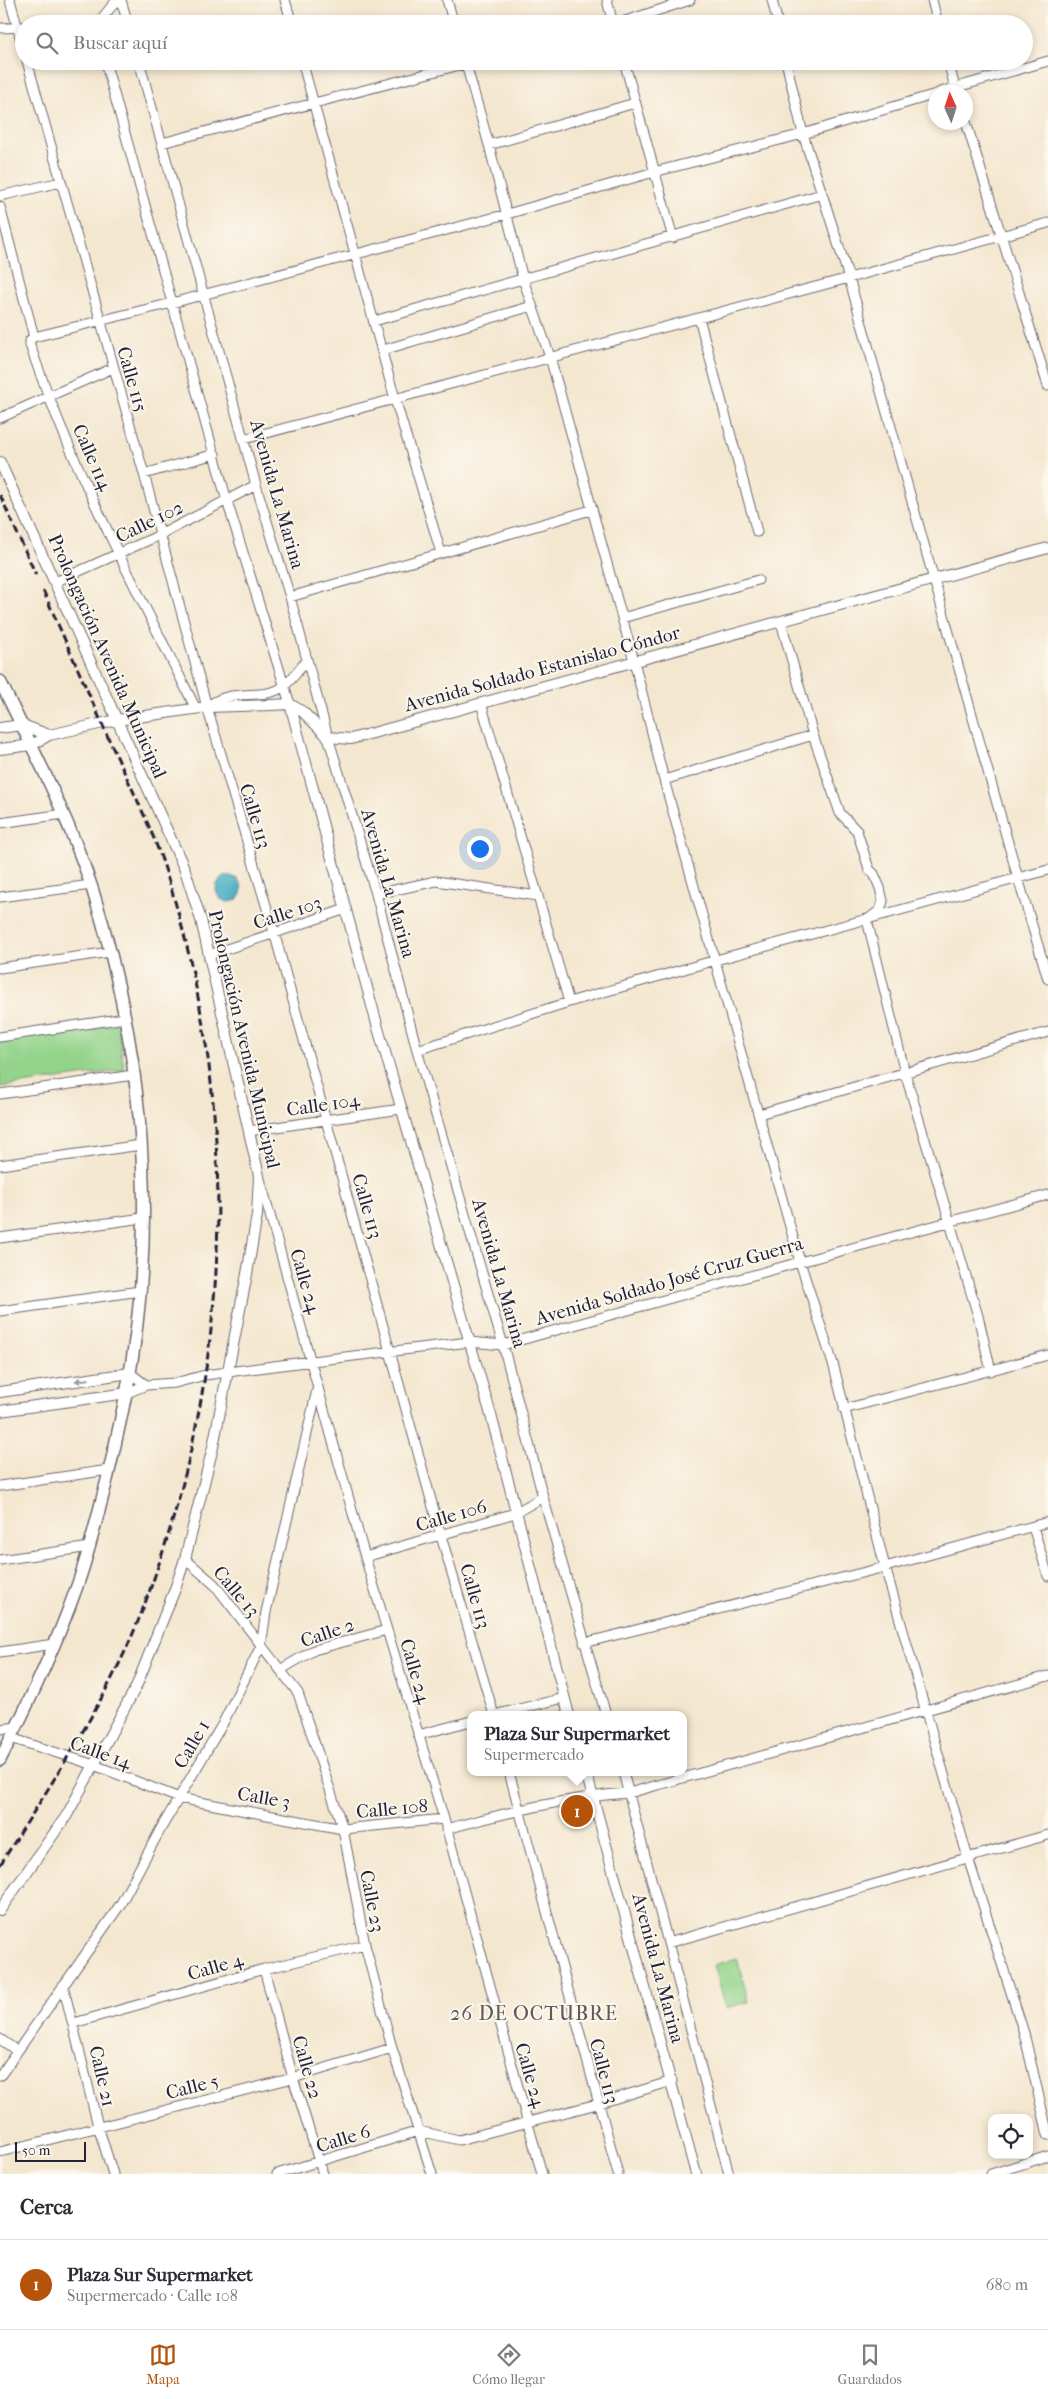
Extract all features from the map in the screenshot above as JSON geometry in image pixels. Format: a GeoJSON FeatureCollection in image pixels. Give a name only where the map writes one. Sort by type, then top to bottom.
{"type":"FeatureCollection","features":[{"type":"Feature","properties":{"kind":"main road"},"geometry":{"type":"LineString","coordinates":[[0,681],[64,814],[91,885],[110,952],[125,1018],[134,1075],[141,1145],[143,1218],[140,1291],[127,1393],[90,1547],[76,1590],[54,1644],[18,1727],[0,1760]]}},
{"type":"Feature","properties":{"kind":"street"},"geometry":{"type":"LineString","coordinates":[[10,0],[16,15]]}},
{"type":"Feature","properties":{"kind":"street"},"geometry":{"type":"LineString","coordinates":[[104,15],[117,0]]}},
{"type":"Feature","properties":{"kind":"street"},"geometry":{"type":"LineString","coordinates":[[121,0],[125,15]]}},
{"type":"Feature","properties":{"kind":"street"},"geometry":{"type":"LineString","coordinates":[[285,0],[289,15]]}},
{"type":"Feature","properties":{"kind":"street"},"geometry":{"type":"LineString","coordinates":[[447,0],[451,15]]}},
{"type":"Feature","properties":{"kind":"street"},"geometry":{"type":"LineString","coordinates":[[606,0],[611,15]]}},
{"type":"Feature","properties":{"kind":"street"},"geometry":{"type":"LineString","coordinates":[[642,15],[690,0]]}},
{"type":"Feature","properties":{"kind":"street"},"geometry":{"type":"LineString","coordinates":[[772,0],[776,15]]}},
{"type":"Feature","properties":{"kind":"street"},"geometry":{"type":"LineString","coordinates":[[932,0],[936,15]]}},
{"type":"Feature","properties":{"kind":"street"},"geometry":{"type":"LineString","coordinates":[[0,28],[15,27]]}},
{"type":"Feature","properties":{"kind":"street"},"geometry":{"type":"LineString","coordinates":[[1033,66],[1048,61]]}},
{"type":"Feature","properties":{"kind":"street","name":"Calle 115"},"geometry":{"type":"LineString","coordinates":[[30,70],[144,474],[201,708]]}},
{"type":"Feature","properties":{"kind":"street"},"geometry":{"type":"LineString","coordinates":[[107,70],[227,501],[283,687],[290,704],[401,1109],[491,1416],[568,1711]]}},
{"type":"Feature","properties":{"kind":"street","name":"Avenida La Marina"},"geometry":{"type":"LineString","coordinates":[[142,70],[256,485],[290,597],[328,738],[376,894],[417,1050],[503,1345],[543,1497],[605,1711]]}},
{"type":"Feature","properties":{"kind":"street"},"geometry":{"type":"LineString","coordinates":[[305,70],[441,554]]}},
{"type":"Feature","properties":{"kind":"street"},"geometry":{"type":"LineString","coordinates":[[162,143],[439,70]]}},
{"type":"Feature","properties":{"kind":"street"},"geometry":{"type":"LineString","coordinates":[[467,70],[489,145],[523,279],[550,357],[634,661],[664,780],[800,1262],[834,1367],[884,1567],[968,1858],[1024,2033],[1048,2135]]}},
{"type":"Feature","properties":{"kind":"street"},"geometry":{"type":"LineString","coordinates":[[626,70],[673,238]]}},
{"type":"Feature","properties":{"kind":"street"},"geometry":{"type":"LineString","coordinates":[[788,70],[802,134],[849,278],[1018,878],[1045,956],[1048,979]]}},
{"type":"Feature","properties":{"kind":"street"},"geometry":{"type":"LineString","coordinates":[[950,70],[954,85]]}},
{"type":"Feature","properties":{"kind":"street"},"geometry":{"type":"LineString","coordinates":[[971,85],[1019,70]]}},
{"type":"Feature","properties":{"kind":"street"},"geometry":{"type":"LineString","coordinates":[[34,337],[204,295],[355,253],[507,214],[654,172],[802,134],[928,96]]}},
{"type":"Feature","properties":{"kind":"street"},"geometry":{"type":"LineString","coordinates":[[489,145],[635,103]]}},
{"type":"Feature","properties":{"kind":"street"},"geometry":{"type":"LineString","coordinates":[[969,130],[1048,386]]}},
{"type":"Feature","properties":{"kind":"street"},"geometry":{"type":"LineString","coordinates":[[0,196],[61,182]]}},
{"type":"Feature","properties":{"kind":"street"},"geometry":{"type":"LineString","coordinates":[[374,321],[673,238],[822,194]]}},
{"type":"Feature","properties":{"kind":"street","name":"Calle 114"},"geometry":{"type":"LineString","coordinates":[[0,207],[34,337],[30,340],[30,345],[48,397],[119,554],[201,708]]}},
{"type":"Feature","properties":{"kind":"street"},"geometry":{"type":"LineString","coordinates":[[244,439],[1048,223]]}},
{"type":"Feature","properties":{"kind":"street"},"geometry":{"type":"LineString","coordinates":[[383,350],[532,306]]}},
{"type":"Feature","properties":{"kind":"street"},"geometry":{"type":"LineString","coordinates":[[700,318],[757,532]]}},
{"type":"Feature","properties":{"kind":"street"},"geometry":{"type":"LineString","coordinates":[[0,418],[113,368]]}},
{"type":"Feature","properties":{"kind":"street"},"geometry":{"type":"LineString","coordinates":[[144,474],[215,454]]}},
{"type":"Feature","properties":{"kind":"street","name":"Prolongación Avenida Municipal"},"geometry":{"type":"LineString","coordinates":[[0,462],[185,870],[201,920],[259,1176],[255,1225],[228,1372],[204,1485],[185,1559],[136,1687],[67,1815],[0,1910]]}},
{"type":"Feature","properties":{"kind":"street","name":"Calle 102"},"geometry":{"type":"LineString","coordinates":[[55,582],[160,535],[256,485]]}},
{"type":"Feature","properties":{"kind":"street"},"geometry":{"type":"LineString","coordinates":[[290,597],[591,510]]}},
{"type":"Feature","properties":{"kind":"street","name":"Avenida Soldado Estanislao Cóndor"},"geometry":{"type":"LineString","coordinates":[[328,738],[351,739],[1048,548]]}},
{"type":"Feature","properties":{"kind":"street"},"geometry":{"type":"LineString","coordinates":[[622,618],[758,580]]}},
{"type":"Feature","properties":{"kind":"street"},"geometry":{"type":"LineString","coordinates":[[781,622],[813,735],[840,813],[857,831],[869,869],[874,874],[880,888],[883,901],[880,910],[867,920]]}},
{"type":"Feature","properties":{"kind":"street"},"geometry":{"type":"LineString","coordinates":[[201,708],[225,696],[272,691],[283,687],[307,660]]}},
{"type":"Feature","properties":{"kind":"street"},"geometry":{"type":"LineString","coordinates":[[481,703],[569,1002]]}},
{"type":"Feature","properties":{"kind":"street"},"geometry":{"type":"LineString","coordinates":[[0,749],[32,745],[49,735],[117,720],[201,708],[290,704],[303,712],[328,738]]}},
{"type":"Feature","properties":{"kind":"street","name":"Calle 113"},"geometry":{"type":"LineString","coordinates":[[201,708],[274,932],[441,1536],[493,1711]]}},
{"type":"Feature","properties":{"kind":"street"},"geometry":{"type":"LineString","coordinates":[[0,728],[22,725],[49,735]]}},
{"type":"Feature","properties":{"kind":"street"},"geometry":{"type":"LineString","coordinates":[[664,780],[813,735]]}},
{"type":"Feature","properties":{"kind":"street"},"geometry":{"type":"LineString","coordinates":[[0,823],[64,814]]}},
{"type":"Feature","properties":{"kind":"street"},"geometry":{"type":"LineString","coordinates":[[417,1050],[569,1002],[716,960],[1048,870]]}},
{"type":"Feature","properties":{"kind":"street"},"geometry":{"type":"LineString","coordinates":[[376,894],[436,881],[538,896]]}},
{"type":"Feature","properties":{"kind":"street"},"geometry":{"type":"LineString","coordinates":[[0,897],[91,885]]}},
{"type":"Feature","properties":{"kind":"street","name":"Calle 103"},"geometry":{"type":"LineString","coordinates":[[209,955],[346,909]]}},
{"type":"Feature","properties":{"kind":"street"},"geometry":{"type":"LineString","coordinates":[[867,920],[905,1073],[950,1223],[991,1371]]}},
{"type":"Feature","properties":{"kind":"street"},"geometry":{"type":"LineString","coordinates":[[0,968],[110,952]]}},
{"type":"Feature","properties":{"kind":"street"},"geometry":{"type":"LineString","coordinates":[[0,1037],[125,1018]]}},
{"type":"Feature","properties":{"kind":"street"},"geometry":{"type":"LineString","coordinates":[[759,1114],[1048,1032]]}},
{"type":"Feature","properties":{"kind":"street"},"geometry":{"type":"LineString","coordinates":[[0,1094],[134,1075]]}},
{"type":"Feature","properties":{"kind":"street","name":"Calle 104"},"geometry":{"type":"LineString","coordinates":[[249,1131],[401,1109]]}},
{"type":"Feature","properties":{"kind":"street"},"geometry":{"type":"LineString","coordinates":[[0,1164],[141,1145]]}},
{"type":"Feature","properties":{"kind":"street","name":"Calle 24"},"geometry":{"type":"LineString","coordinates":[[259,1176],[366,1557],[445,1824],[542,2174]]}},
{"type":"Feature","properties":{"kind":"street","name":"Avenida Soldado José Cruz Guerra"},"geometry":{"type":"LineString","coordinates":[[0,1411],[127,1393],[146,1385],[175,1383],[205,1375],[469,1342],[503,1345],[800,1262],[1048,1196]]}},
{"type":"Feature","properties":{"kind":"street"},"geometry":{"type":"LineString","coordinates":[[0,1238],[143,1218]]}},
{"type":"Feature","properties":{"kind":"street"},"geometry":{"type":"LineString","coordinates":[[0,1311],[140,1291]]}},
{"type":"Feature","properties":{"kind":"street"},"geometry":{"type":"LineString","coordinates":[[844,1409],[1048,1355]]}},
{"type":"Feature","properties":{"kind":"street"},"geometry":{"type":"LineString","coordinates":[[0,1392],[130,1373],[146,1385]]}},
{"type":"Feature","properties":{"kind":"street","name":"Calle 1"},"geometry":{"type":"LineString","coordinates":[[0,2076],[120,1905],[223,1723],[261,1646],[266,1612],[318,1388]]}},
{"type":"Feature","properties":{"kind":"street"},"geometry":{"type":"LineString","coordinates":[[0,1486],[109,1470]]}},
{"type":"Feature","properties":{"kind":"street","name":"Calle 106"},"geometry":{"type":"LineString","coordinates":[[366,1557],[515,1513],[543,1497]]}},
{"type":"Feature","properties":{"kind":"street"},"geometry":{"type":"LineString","coordinates":[[584,1643],[884,1567],[1048,1522]]}},
{"type":"Feature","properties":{"kind":"street"},"geometry":{"type":"LineString","coordinates":[[1033,1527],[1048,1576]]}},
{"type":"Feature","properties":{"kind":"street"},"geometry":{"type":"LineString","coordinates":[[0,1560],[90,1547]]}},
{"type":"Feature","properties":{"kind":"street","name":"Calle 13"},"geometry":{"type":"LineString","coordinates":[[185,1559],[215,1585],[261,1646]]}},
{"type":"Feature","properties":{"kind":"street","name":"Calle 2"},"geometry":{"type":"LineString","coordinates":[[280,1670],[314,1650],[387,1630]]}},
{"type":"Feature","properties":{"kind":"street"},"geometry":{"type":"LineString","coordinates":[[0,1652],[54,1644]]}},
{"type":"Feature","properties":{"kind":"street","name":"Calle 23"},"geometry":{"type":"LineString","coordinates":[[261,1646],[298,1693],[343,1829],[365,1945],[392,2048],[432,2174]]}},
{"type":"Feature","properties":{"kind":"street","name":"Calle 108"},"geometry":{"type":"LineString","coordinates":[[343,1829],[445,1824],[593,1796],[629,1793],[926,1712],[1048,1676]]}},
{"type":"Feature","properties":{"kind":"street"},"geometry":{"type":"LineString","coordinates":[[510,1711],[564,1698]]}},
{"type":"Feature","properties":{"kind":"street"},"geometry":{"type":"LineString","coordinates":[[418,1735],[467,1722]]}},
{"type":"Feature","properties":{"kind":"street"},"geometry":{"type":"LineString","coordinates":[[0,1730],[18,1727]]}},
{"type":"Feature","properties":{"kind":"street","name":"Calle 14"},"geometry":{"type":"LineString","coordinates":[[11,1738],[94,1765],[179,1798]]}},
{"type":"Feature","properties":{"kind":"street","name":"Calle 113"},"geometry":{"type":"LineString","coordinates":[[510,1776],[597,2104],[618,2174]]}},
{"type":"Feature","properties":{"kind":"street","name":"Avenida La Marina"},"geometry":{"type":"LineString","coordinates":[[587,1776],[696,2174]]}},
{"type":"Feature","properties":{"kind":"street","name":"Avenida La Marina"},"geometry":{"type":"LineString","coordinates":[[623,1776],[729,2174]]}},
{"type":"Feature","properties":{"kind":"street","name":"Calle 3"},"geometry":{"type":"LineString","coordinates":[[179,1798],[343,1829]]}},
{"type":"Feature","properties":{"kind":"street"},"geometry":{"type":"LineString","coordinates":[[668,1943],[1048,1835]]}},
{"type":"Feature","properties":{"kind":"street","name":"Calle 4"},"geometry":{"type":"LineString","coordinates":[[74,2023],[264,1969],[365,1945]]}},
{"type":"Feature","properties":{"kind":"street","name":"Calle 22"},"geometry":{"type":"LineString","coordinates":[[264,1969],[293,2078],[321,2162],[323,2174]]}},
{"type":"Feature","properties":{"kind":"street","name":"Calle 21"},"geometry":{"type":"LineString","coordinates":[[63,1985],[74,2023],[98,2126],[113,2174]]}},
{"type":"Feature","properties":{"kind":"street"},"geometry":{"type":"LineString","coordinates":[[0,2039],[17,2051]]}},
{"type":"Feature","properties":{"kind":"street","name":"Calle 5"},"geometry":{"type":"LineString","coordinates":[[0,2152],[293,2078],[392,2048]]}},
{"type":"Feature","properties":{"kind":"street"},"geometry":{"type":"LineString","coordinates":[[419,2131],[460,2140],[597,2104],[672,2081]]}},
{"type":"Feature","properties":{"kind":"street","name":"Calle 6"},"geometry":{"type":"LineString","coordinates":[[277,2174],[419,2131]]}},
{"type":"Feature","properties":{"kind":"street"},"geometry":{"type":"LineString","coordinates":[[991,2174],[1048,2156]]}},
{"type":"Feature","properties":{"kind":"green space"},"geometry":{"type":"Polygon","coordinates":[[[118,1023],[124,1070],[0,1087],[0,1041],[118,1023]]]}},
{"type":"Feature","properties":{"kind":"green space"},"geometry":{"type":"Polygon","coordinates":[[[737,1958],[749,2002],[726,2008],[714,1965],[737,1958]]]}},
{"type":"Feature","properties":{"kind":"water"},"geometry":{"type":"Polygon","coordinates":[[[229,876],[238,880],[242,889],[238,898],[229,902],[220,898],[216,889],[220,880],[229,876]]]}},
{"type":"Feature","properties":{"kind":"railway"},"geometry":{"type":"LineString","coordinates":[[0,495],[36,575]]}},
{"type":"Feature","properties":{"kind":"railway"},"geometry":{"type":"LineString","coordinates":[[0,1865],[62,1767],[105,1692],[132,1637],[165,1545],[188,1462],[205,1378],[214,1293],[218,1207],[215,1122],[205,1036],[188,952],[165,869],[147,821],[42,588]]}},
{"type":"Feature","properties":{"kind":"place","name":"Plaza Sur Supermarket"},"geometry":{"type":"Point","coordinates":[577,1811]}},
{"type":"Feature","properties":{"kind":"district","name":"26 DE OCTUBRE"},"geometry":{"type":"Point","coordinates":[534,2013]}}]}
